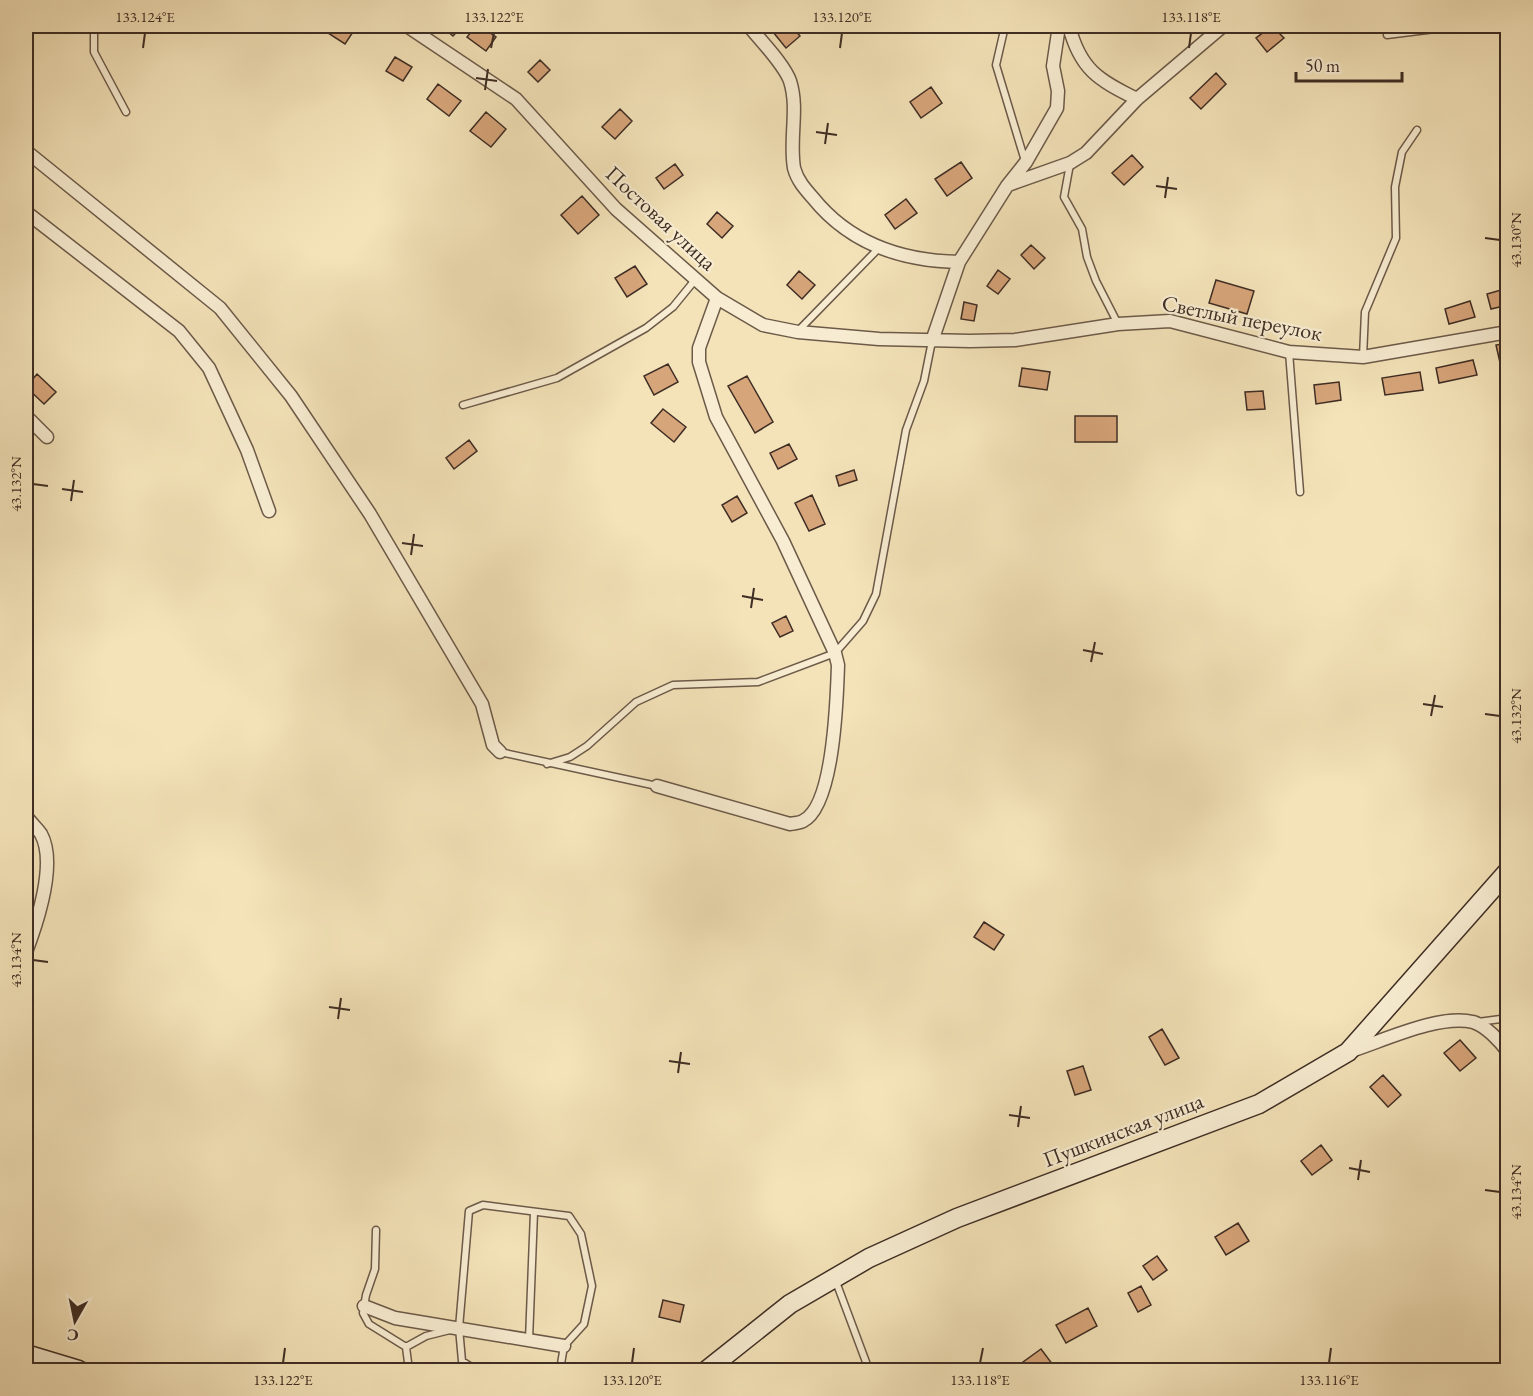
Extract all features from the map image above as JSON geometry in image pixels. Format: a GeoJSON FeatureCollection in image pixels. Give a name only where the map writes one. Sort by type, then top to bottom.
{"type":"FeatureCollection","features":[{"type":"Feature","properties":{"kind":"main road","name":"Пушкинская улица"},"geometry":{"type":"LineString","coordinates":[[707,1371],[789,1304],[869,1258],[957,1218],[1259,1104],[1348,1052],[1508,870]]}},
{"type":"Feature","properties":{"kind":"main road"},"geometry":{"type":"LineString","coordinates":[[26,1354],[79,1371]]}},
{"type":"Feature","properties":{"kind":"street","name":"Постовая улица"},"geometry":{"type":"LineString","coordinates":[[407,26],[516,99],[616,209],[695,280],[717,297],[763,325],[798,332],[932,342]]}},
{"type":"Feature","properties":{"kind":"street"},"geometry":{"type":"LineString","coordinates":[[749,26],[789,78],[795,100],[792,151],[798,180],[821,209],[845,229],[878,249],[933,261],[959,262]]}},
{"type":"Feature","properties":{"kind":"street"},"geometry":{"type":"LineString","coordinates":[[932,342],[959,262],[1007,186],[1026,162],[1057,108],[1058,91],[1053,66],[1059,26]]}},
{"type":"Feature","properties":{"kind":"street"},"geometry":{"type":"LineString","coordinates":[[1069,26],[1080,60],[1110,86],[1137,99]]}},
{"type":"Feature","properties":{"kind":"street"},"geometry":{"type":"LineString","coordinates":[[1007,186],[1070,163],[1086,153],[1137,99],[1223,26]]}},
{"type":"Feature","properties":{"kind":"street"},"geometry":{"type":"LineString","coordinates":[[26,151],[220,308],[291,396],[370,514],[482,704],[493,745],[500,752]]}},
{"type":"Feature","properties":{"kind":"street"},"geometry":{"type":"LineString","coordinates":[[26,212],[179,331],[209,368],[247,450],[269,511]]}},
{"type":"Feature","properties":{"kind":"street"},"geometry":{"type":"LineString","coordinates":[[657,786],[790,824],[804,821],[813,812],[834,744],[838,665],[835,653],[783,541],[716,417],[699,362],[699,348],[717,297]]}},
{"type":"Feature","properties":{"kind":"street","name":"Светлый переулок"},"geometry":{"type":"LineString","coordinates":[[932,342],[1015,340],[1119,324],[1170,321],[1289,352],[1363,357],[1508,332]]}},
{"type":"Feature","properties":{"kind":"street"},"geometry":{"type":"LineString","coordinates":[[26,416],[47,437]]}},
{"type":"Feature","properties":{"kind":"street"},"geometry":{"type":"LineString","coordinates":[[26,816],[41,835],[47,866],[39,915],[26,952]]}},
{"type":"Feature","properties":{"kind":"street"},"geometry":{"type":"LineString","coordinates":[[1348,1052],[1442,1022],[1474,1022],[1500,1040],[1508,1052]]}},
{"type":"Feature","properties":{"kind":"street"},"geometry":{"type":"LineString","coordinates":[[364,1306],[395,1318],[564,1346]]}},
{"type":"Feature","properties":{"kind":"lane"},"geometry":{"type":"LineString","coordinates":[[97,26],[94,29],[94,52],[126,112]]}},
{"type":"Feature","properties":{"kind":"lane"},"geometry":{"type":"LineString","coordinates":[[1005,26],[996,65],[1026,162]]}},
{"type":"Feature","properties":{"kind":"lane"},"geometry":{"type":"LineString","coordinates":[[1387,35],[1459,26]]}},
{"type":"Feature","properties":{"kind":"lane"},"geometry":{"type":"LineString","coordinates":[[1363,357],[1365,312],[1396,238],[1395,187],[1402,152],[1417,130]]}},
{"type":"Feature","properties":{"kind":"lane"},"geometry":{"type":"LineString","coordinates":[[1070,163],[1064,197],[1082,229],[1087,257],[1096,281],[1119,324]]}},
{"type":"Feature","properties":{"kind":"lane"},"geometry":{"type":"LineString","coordinates":[[798,332],[878,249]]}},
{"type":"Feature","properties":{"kind":"lane"},"geometry":{"type":"LineString","coordinates":[[463,405],[557,378],[646,328],[673,307],[695,280]]}},
{"type":"Feature","properties":{"kind":"lane"},"geometry":{"type":"LineString","coordinates":[[547,764],[570,757],[587,746],[636,702],[673,685],[758,682],[835,653],[864,621],[876,594],[906,430],[924,381],[932,342]]}},
{"type":"Feature","properties":{"kind":"lane"},"geometry":{"type":"LineString","coordinates":[[1289,352],[1300,492]]}},
{"type":"Feature","properties":{"kind":"lane"},"geometry":{"type":"LineString","coordinates":[[500,752],[657,786]]}},
{"type":"Feature","properties":{"kind":"lane"},"geometry":{"type":"LineString","coordinates":[[1474,1022],[1508,1018]]}},
{"type":"Feature","properties":{"kind":"lane"},"geometry":{"type":"LineString","coordinates":[[476,1371],[462,1360],[459,1328],[470,1211],[483,1205],[569,1216],[581,1234],[592,1286],[584,1324],[564,1346],[560,1371]]}},
{"type":"Feature","properties":{"kind":"lane"},"geometry":{"type":"LineString","coordinates":[[530,1340],[534,1212]]}},
{"type":"Feature","properties":{"kind":"lane"},"geometry":{"type":"LineString","coordinates":[[376,1230],[375,1269],[363,1313],[369,1324],[406,1347]]}},
{"type":"Feature","properties":{"kind":"lane"},"geometry":{"type":"LineString","coordinates":[[835,1278],[868,1371]]}},
{"type":"Feature","properties":{"kind":"lane"},"geometry":{"type":"LineString","coordinates":[[406,1347],[426,1336],[459,1328]]}},
{"type":"Feature","properties":{"kind":"lane"},"geometry":{"type":"LineString","coordinates":[[406,1347],[409,1371]]}},
{"type":"Feature","properties":{"kind":"building"},"geometry":{"type":"Polygon","coordinates":[[[329,26],[344,26],[353,32],[345,44],[325,31],[329,26]]]}},
{"type":"Feature","properties":{"kind":"building"},"geometry":{"type":"Polygon","coordinates":[[[441,26],[462,26],[453,36],[441,26]]]}},
{"type":"Feature","properties":{"kind":"building"},"geometry":{"type":"Polygon","coordinates":[[[476,26],[480,26],[496,37],[486,51],[467,37],[476,26]]]}},
{"type":"Feature","properties":{"kind":"building"},"geometry":{"type":"Polygon","coordinates":[[[780,26],[791,26],[800,36],[786,48],[773,32],[780,26]]]}},
{"type":"Feature","properties":{"kind":"building"},"geometry":{"type":"Polygon","coordinates":[[[1272,26],[1284,38],[1267,52],[1256,38],[1272,26]]]}},
{"type":"Feature","properties":{"kind":"building"},"geometry":{"type":"Polygon","coordinates":[[[395,57],[412,67],[403,81],[386,71],[395,57]]]}},
{"type":"Feature","properties":{"kind":"building"},"geometry":{"type":"Polygon","coordinates":[[[540,60],[550,70],[538,82],[528,72],[540,60]]]}},
{"type":"Feature","properties":{"kind":"building"},"geometry":{"type":"Polygon","coordinates":[[[1216,73],[1226,84],[1201,109],[1190,98],[1216,73]]]}},
{"type":"Feature","properties":{"kind":"building"},"geometry":{"type":"Polygon","coordinates":[[[438,84],[461,101],[449,116],[427,99],[438,84]]]}},
{"type":"Feature","properties":{"kind":"building"},"geometry":{"type":"Polygon","coordinates":[[[931,87],[942,103],[921,118],[910,102],[931,87]]]}},
{"type":"Feature","properties":{"kind":"building"},"geometry":{"type":"Polygon","coordinates":[[[620,109],[632,121],[615,139],[602,127],[620,109]]]}},
{"type":"Feature","properties":{"kind":"building"},"geometry":{"type":"Polygon","coordinates":[[[486,112],[506,129],[491,147],[470,131],[486,112]]]}},
{"type":"Feature","properties":{"kind":"building"},"geometry":{"type":"Polygon","coordinates":[[[1132,155],[1143,167],[1124,185],[1112,173],[1132,155]]]}},
{"type":"Feature","properties":{"kind":"building"},"geometry":{"type":"Polygon","coordinates":[[[961,162],[972,178],[947,196],[935,179],[961,162]]]}},
{"type":"Feature","properties":{"kind":"building"},"geometry":{"type":"Polygon","coordinates":[[[675,164],[683,175],[664,189],[656,178],[675,164]]]}},
{"type":"Feature","properties":{"kind":"building"},"geometry":{"type":"Polygon","coordinates":[[[582,196],[599,215],[578,234],[561,215],[582,196]]]}},
{"type":"Feature","properties":{"kind":"building"},"geometry":{"type":"Polygon","coordinates":[[[906,199],[917,213],[895,229],[885,215],[906,199]]]}},
{"type":"Feature","properties":{"kind":"building"},"geometry":{"type":"Polygon","coordinates":[[[717,212],[733,226],[722,238],[707,224],[717,212]]]}},
{"type":"Feature","properties":{"kind":"building"},"geometry":{"type":"Polygon","coordinates":[[[1031,245],[1045,258],[1034,269],[1021,255],[1031,245]]]}},
{"type":"Feature","properties":{"kind":"building"},"geometry":{"type":"Polygon","coordinates":[[[635,266],[647,284],[627,297],[615,278],[635,266]]]}},
{"type":"Feature","properties":{"kind":"building"},"geometry":{"type":"Polygon","coordinates":[[[998,270],[1010,279],[998,294],[987,286],[998,270]]]}},
{"type":"Feature","properties":{"kind":"building"},"geometry":{"type":"Polygon","coordinates":[[[799,271],[815,285],[802,299],[787,285],[799,271]]]}},
{"type":"Feature","properties":{"kind":"building"},"geometry":{"type":"Polygon","coordinates":[[[1216,280],[1254,291],[1247,314],[1209,303],[1216,280]]]}},
{"type":"Feature","properties":{"kind":"building"},"geometry":{"type":"Polygon","coordinates":[[[1508,288],[1508,305],[1491,309],[1487,294],[1508,288]]]}},
{"type":"Feature","properties":{"kind":"building"},"geometry":{"type":"Polygon","coordinates":[[[1470,301],[1475,317],[1449,324],[1445,309],[1470,301]]]}},
{"type":"Feature","properties":{"kind":"building"},"geometry":{"type":"Polygon","coordinates":[[[964,302],[977,305],[974,321],[961,319],[964,302]]]}},
{"type":"Feature","properties":{"kind":"building"},"geometry":{"type":"Polygon","coordinates":[[[1508,343],[1508,365],[1501,367],[1496,345],[1508,343]]]}},
{"type":"Feature","properties":{"kind":"building"},"geometry":{"type":"Polygon","coordinates":[[[1473,360],[1477,375],[1439,383],[1436,368],[1473,360]]]}},
{"type":"Feature","properties":{"kind":"building"},"geometry":{"type":"Polygon","coordinates":[[[668,364],[678,382],[654,395],[644,376],[668,364]]]}},
{"type":"Feature","properties":{"kind":"building"},"geometry":{"type":"Polygon","coordinates":[[[1022,368],[1050,372],[1047,390],[1019,386],[1022,368]]]}},
{"type":"Feature","properties":{"kind":"building"},"geometry":{"type":"Polygon","coordinates":[[[1420,372],[1423,390],[1385,395],[1382,378],[1420,372]]]}},
{"type":"Feature","properties":{"kind":"building"},"geometry":{"type":"Polygon","coordinates":[[[37,374],[56,392],[44,404],[26,387],[37,374]]]}},
{"type":"Feature","properties":{"kind":"building"},"geometry":{"type":"Polygon","coordinates":[[[747,376],[773,422],[755,433],[728,386],[747,376]]]}},
{"type":"Feature","properties":{"kind":"building"},"geometry":{"type":"Polygon","coordinates":[[[1339,382],[1341,400],[1316,404],[1314,385],[1339,382]]]}},
{"type":"Feature","properties":{"kind":"building"},"geometry":{"type":"Polygon","coordinates":[[[1263,391],[1265,409],[1247,410],[1245,392],[1263,391]]]}},
{"type":"Feature","properties":{"kind":"building"},"geometry":{"type":"Polygon","coordinates":[[[663,409],[686,427],[674,442],[651,423],[663,409]]]}},
{"type":"Feature","properties":{"kind":"building"},"geometry":{"type":"Polygon","coordinates":[[[1075,416],[1117,416],[1117,442],[1075,442],[1075,416]]]}},
{"type":"Feature","properties":{"kind":"building"},"geometry":{"type":"Polygon","coordinates":[[[469,440],[477,451],[454,469],[446,458],[469,440]]]}},
{"type":"Feature","properties":{"kind":"building"},"geometry":{"type":"Polygon","coordinates":[[[789,444],[797,459],[778,469],[770,453],[789,444]]]}},
{"type":"Feature","properties":{"kind":"building"},"geometry":{"type":"Polygon","coordinates":[[[854,470],[857,480],[839,486],[836,476],[854,470]]]}},
{"type":"Feature","properties":{"kind":"building"},"geometry":{"type":"Polygon","coordinates":[[[812,495],[825,524],[809,531],[795,503],[812,495]]]}},
{"type":"Feature","properties":{"kind":"building"},"geometry":{"type":"Polygon","coordinates":[[[737,496],[747,513],[732,522],[722,505],[737,496]]]}},
{"type":"Feature","properties":{"kind":"building"},"geometry":{"type":"Polygon","coordinates":[[[786,616],[793,631],[780,637],[772,623],[786,616]]]}},
{"type":"Feature","properties":{"kind":"building"},"geometry":{"type":"Polygon","coordinates":[[[984,922],[1004,935],[994,950],[974,937],[984,922]]]}},
{"type":"Feature","properties":{"kind":"building"},"geometry":{"type":"Polygon","coordinates":[[[1162,1029],[1179,1058],[1165,1065],[1149,1037],[1162,1029]]]}},
{"type":"Feature","properties":{"kind":"building"},"geometry":{"type":"Polygon","coordinates":[[[1460,1040],[1476,1058],[1460,1071],[1444,1053],[1460,1040]]]}},
{"type":"Feature","properties":{"kind":"building"},"geometry":{"type":"Polygon","coordinates":[[[1083,1066],[1091,1090],[1075,1095],[1067,1071],[1083,1066]]]}},
{"type":"Feature","properties":{"kind":"building"},"geometry":{"type":"Polygon","coordinates":[[[1383,1075],[1401,1095],[1388,1107],[1370,1087],[1383,1075]]]}},
{"type":"Feature","properties":{"kind":"building"},"geometry":{"type":"Polygon","coordinates":[[[1321,1145],[1332,1160],[1312,1175],[1301,1161],[1321,1145]]]}},
{"type":"Feature","properties":{"kind":"building"},"geometry":{"type":"Polygon","coordinates":[[[1238,1223],[1249,1241],[1226,1255],[1215,1237],[1238,1223]]]}},
{"type":"Feature","properties":{"kind":"building"},"geometry":{"type":"Polygon","coordinates":[[[1157,1256],[1167,1270],[1153,1280],[1143,1266],[1157,1256]]]}},
{"type":"Feature","properties":{"kind":"building"},"geometry":{"type":"Polygon","coordinates":[[[1141,1286],[1151,1305],[1138,1312],[1128,1293],[1141,1286]]]}},
{"type":"Feature","properties":{"kind":"building"},"geometry":{"type":"Polygon","coordinates":[[[663,1300],[684,1305],[680,1322],[659,1317],[663,1300]]]}},
{"type":"Feature","properties":{"kind":"building"},"geometry":{"type":"Polygon","coordinates":[[[1088,1308],[1097,1326],[1066,1343],[1056,1325],[1088,1308]]]}},
{"type":"Feature","properties":{"kind":"building"},"geometry":{"type":"Polygon","coordinates":[[[1041,1349],[1053,1365],[1045,1370],[1023,1370],[1019,1365],[1041,1349]]]}}]}
